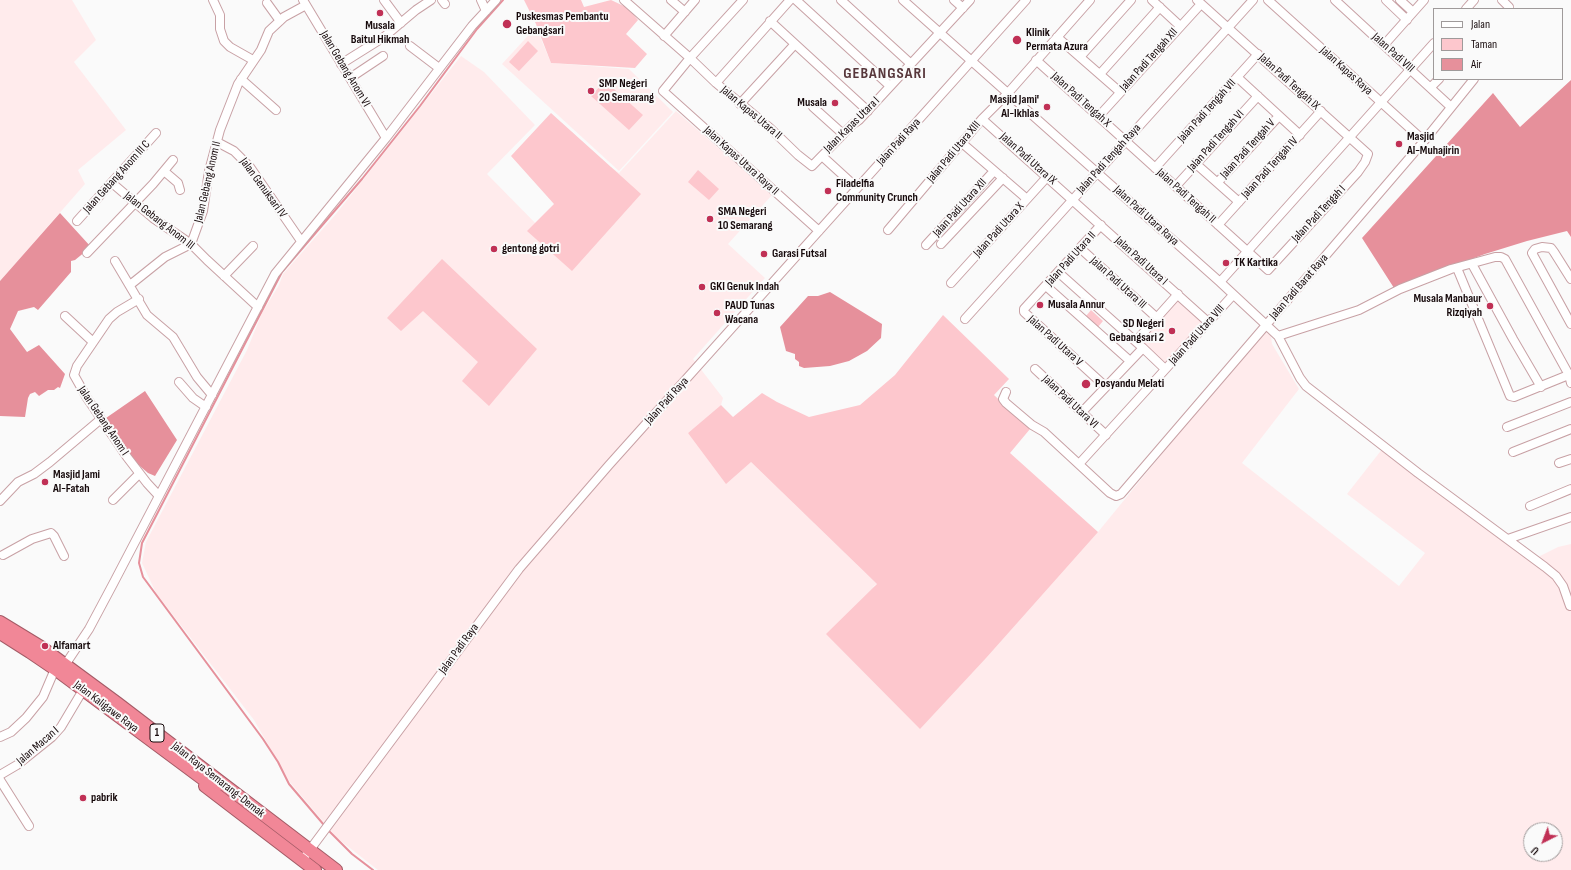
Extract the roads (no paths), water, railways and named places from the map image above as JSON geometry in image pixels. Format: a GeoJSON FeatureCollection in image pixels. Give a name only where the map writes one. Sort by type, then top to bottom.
{"type":"FeatureCollection","features":[{"type":"Feature","properties":{"kind":"highway","name":"Jalan Raya Semarang-Demak"},"geometry":{"type":"LineString","coordinates":[[0,622],[41,647],[60,667],[308,852],[336,870]]}},
{"type":"Feature","properties":{"kind":"highway","name":"Jalan Kaligawe Raya"},"geometry":{"type":"LineString","coordinates":[[0,633],[30,652],[60,667],[84,690],[170,754],[308,852],[326,870]]}},
{"type":"Feature","properties":{"kind":"highway"},"geometry":{"type":"LineString","coordinates":[[170,754],[199,782],[315,870]]}},
{"type":"Feature","properties":{"kind":"street"},"geometry":{"type":"LineString","coordinates":[[213,0],[220,15],[220,29],[224,41],[230,47],[253,60]]}},
{"type":"Feature","properties":{"kind":"street"},"geometry":{"type":"LineString","coordinates":[[384,0],[402,23]]}},
{"type":"Feature","properties":{"kind":"street"},"geometry":{"type":"LineString","coordinates":[[341,64],[384,37],[416,10],[431,0]]}},
{"type":"Feature","properties":{"kind":"street"},"geometry":{"type":"LineString","coordinates":[[481,0],[486,11]]}},
{"type":"Feature","properties":{"kind":"street"},"geometry":{"type":"LineString","coordinates":[[0,737],[11,732],[43,697],[60,667],[89,629],[275,274],[386,138],[472,26],[496,0]]}},
{"type":"Feature","properties":{"kind":"street","name":"Jalan Kapas Utara II"},"geometry":{"type":"LineString","coordinates":[[624,0],[716,83],[770,128],[798,155],[810,165],[814,165]]}},
{"type":"Feature","properties":{"kind":"street"},"geometry":{"type":"LineString","coordinates":[[671,0],[684,12]]}},
{"type":"Feature","properties":{"kind":"street"},"geometry":{"type":"LineString","coordinates":[[664,36],[695,0]]}},
{"type":"Feature","properties":{"kind":"street"},"geometry":{"type":"LineString","coordinates":[[690,58],[743,0]]}},
{"type":"Feature","properties":{"kind":"street"},"geometry":{"type":"LineString","coordinates":[[716,83],[790,0]]}},
{"type":"Feature","properties":{"kind":"street"},"geometry":{"type":"LineString","coordinates":[[796,0],[890,86]]}},
{"type":"Feature","properties":{"kind":"street"},"geometry":{"type":"LineString","coordinates":[[841,0],[911,64]]}},
{"type":"Feature","properties":{"kind":"street","name":"Jalan Padi Utara Raya"},"geometry":{"type":"LineString","coordinates":[[903,0],[1220,282],[1271,330]]}},
{"type":"Feature","properties":{"kind":"street"},"geometry":{"type":"LineString","coordinates":[[954,0],[963,8]]}},
{"type":"Feature","properties":{"kind":"street","name":"Jalan Kapas Utara I"},"geometry":{"type":"LineString","coordinates":[[814,165],[853,124],[860,120],[970,0]]}},
{"type":"Feature","properties":{"kind":"street","name":"Jalan Padi Raya"},"geometry":{"type":"LineString","coordinates":[[308,852],[332,822],[519,569],[1026,0]]}},
{"type":"Feature","properties":{"kind":"street","name":"Jalan Padi Utara XIII"},"geometry":{"type":"LineString","coordinates":[[888,230],[982,119],[1008,93],[1090,0]]}},
{"type":"Feature","properties":{"kind":"street"},"geometry":{"type":"LineString","coordinates":[[1080,57],[1131,0]]}},
{"type":"Feature","properties":{"kind":"street"},"geometry":{"type":"LineString","coordinates":[[1152,0],[1180,26]]}},
{"type":"Feature","properties":{"kind":"street","name":"Jalan Padi Tengah Raya"},"geometry":{"type":"LineString","coordinates":[[965,319],[1253,0]]}},
{"type":"Feature","properties":{"kind":"street","name":"Jalan Kapas Raya"},"geometry":{"type":"LineString","coordinates":[[1268,0],[1424,141]]}},
{"type":"Feature","properties":{"kind":"street","name":"Jalan Padi VIII"},"geometry":{"type":"LineString","coordinates":[[1335,0],[1451,107]]}},
{"type":"Feature","properties":{"kind":"street"},"geometry":{"type":"LineString","coordinates":[[1386,0],[1407,20]]}},
{"type":"Feature","properties":{"kind":"street"},"geometry":{"type":"LineString","coordinates":[[1400,0],[1413,12]]}},
{"type":"Feature","properties":{"kind":"street"},"geometry":{"type":"LineString","coordinates":[[1384,45],[1424,0]]}},
{"type":"Feature","properties":{"kind":"street"},"geometry":{"type":"LineString","coordinates":[[1467,8],[1474,0]]}},
{"type":"Feature","properties":{"kind":"street"},"geometry":{"type":"LineString","coordinates":[[1502,0],[1509,7]]}},
{"type":"Feature","properties":{"kind":"street","name":"Jalan Gebang Anom II"},"geometry":{"type":"LineString","coordinates":[[191,244],[203,211],[209,171],[217,142],[241,79],[261,50],[268,31],[305,2]]}},
{"type":"Feature","properties":{"kind":"street","name":"Jalan Gebang Anom VI"},"geometry":{"type":"LineString","coordinates":[[305,2],[386,138]]}},
{"type":"Feature","properties":{"kind":"street","name":"Jalan Padi Tengah IX"},"geometry":{"type":"LineString","coordinates":[[1199,2],[1350,137]]}},
{"type":"Feature","properties":{"kind":"street","name":"Jalan Padi Tengah XII"},"geometry":{"type":"LineString","coordinates":[[1098,116],[1180,26],[1199,2]]}},
{"type":"Feature","properties":{"kind":"street"},"geometry":{"type":"LineString","coordinates":[[266,3],[280,21]]}},
{"type":"Feature","properties":{"kind":"street"},"geometry":{"type":"LineString","coordinates":[[1100,74],[1160,7]]}},
{"type":"Feature","properties":{"kind":"street"},"geometry":{"type":"LineString","coordinates":[[770,21],[868,111]]}},
{"type":"Feature","properties":{"kind":"street"},"geometry":{"type":"LineString","coordinates":[[1057,37],[1120,92]]}},
{"type":"Feature","properties":{"kind":"street"},"geometry":{"type":"LineString","coordinates":[[740,104],[795,44]]}},
{"type":"Feature","properties":{"kind":"street"},"geometry":{"type":"LineString","coordinates":[[1220,282],[1433,44]]}},
{"type":"Feature","properties":{"kind":"street"},"geometry":{"type":"LineString","coordinates":[[410,46],[439,68]]}},
{"type":"Feature","properties":{"kind":"street","name":"Jalan Padi Tengah VII"},"geometry":{"type":"LineString","coordinates":[[1155,168],[1258,54]]}},
{"type":"Feature","properties":{"kind":"street"},"geometry":{"type":"LineString","coordinates":[[350,78],[384,56]]}},
{"type":"Feature","properties":{"kind":"street","name":"Jalan Kapas Utara Raya II"},"geometry":{"type":"LineString","coordinates":[[690,58],[663,91],[819,231]]}},
{"type":"Feature","properties":{"kind":"street","name":"Jalan Padi Tengah X"},"geometry":{"type":"LineString","coordinates":[[1036,60],[1125,141]]}},
{"type":"Feature","properties":{"kind":"street"},"geometry":{"type":"LineString","coordinates":[[1237,77],[1300,134]]}},
{"type":"Feature","properties":{"kind":"street"},"geometry":{"type":"LineString","coordinates":[[241,79],[276,110]]}},
{"type":"Feature","properties":{"kind":"street"},"geometry":{"type":"LineString","coordinates":[[1431,87],[1438,80]]}},
{"type":"Feature","properties":{"kind":"street","name":"Jalan Padi Barat Raya"},"geometry":{"type":"LineString","coordinates":[[1079,464],[1110,493],[1116,496],[1121,494],[1271,330],[1473,80]]}},
{"type":"Feature","properties":{"kind":"street","name":"Jalan Padi Tengah VI"},"geometry":{"type":"LineString","coordinates":[[1176,186],[1195,163],[1258,96]]}},
{"type":"Feature","properties":{"kind":"street"},"geometry":{"type":"LineString","coordinates":[[813,107],[843,134]]}},
{"type":"Feature","properties":{"kind":"street","name":"Jalan Padi Tengah IV"},"geometry":{"type":"LineString","coordinates":[[1218,225],[1321,111]]}},
{"type":"Feature","properties":{"kind":"street","name":"Jalan Padi Tengah V"},"geometry":{"type":"LineString","coordinates":[[1218,182],[1279,116]]}},
{"type":"Feature","properties":{"kind":"street","name":"Jalan Padi Utara IX"},"geometry":{"type":"LineString","coordinates":[[982,119],[1073,200]]}},
{"type":"Feature","properties":{"kind":"street","name":"Jalan Gebang Anom III C"},"geometry":{"type":"LineString","coordinates":[[77,221],[156,133]]}},
{"type":"Feature","properties":{"kind":"street","name":"Jalan Padi Tengah I"},"geometry":{"type":"LineString","coordinates":[[1247,252],[1268,270],[1358,172],[1365,162],[1368,154],[1350,137]]}},
{"type":"Feature","properties":{"kind":"street","name":"Jalan Padi Tengah II"},"geometry":{"type":"LineString","coordinates":[[1125,141],[1247,252]]}},
{"type":"Feature","properties":{"kind":"street","name":"Jalan Genuksari IV"},"geometry":{"type":"LineString","coordinates":[[217,142],[234,151],[250,166],[301,241]]}},
{"type":"Feature","properties":{"kind":"street"},"geometry":{"type":"LineString","coordinates":[[962,143],[1027,199]]}},
{"type":"Feature","properties":{"kind":"street"},"geometry":{"type":"LineString","coordinates":[[822,156],[857,188]]}},
{"type":"Feature","properties":{"kind":"street"},"geometry":{"type":"LineString","coordinates":[[87,253],[135,203],[173,160]]}},
{"type":"Feature","properties":{"kind":"street"},"geometry":{"type":"LineString","coordinates":[[1195,163],[1239,202]]}},
{"type":"Feature","properties":{"kind":"street"},"geometry":{"type":"LineString","coordinates":[[164,170],[178,183],[180,190]]}},
{"type":"Feature","properties":{"kind":"street","name":"Jalan Padi Utara XII"},"geometry":{"type":"LineString","coordinates":[[926,245],[994,171]]}},
{"type":"Feature","properties":{"kind":"street","name":"Jalan Padi Utara X"},"geometry":{"type":"LineString","coordinates":[[951,283],[1047,177]]}},
{"type":"Feature","properties":{"kind":"street","name":"Jalan Padi Utara XII"},"geometry":{"type":"LineString","coordinates":[[941,244],[1003,178]]}},
{"type":"Feature","properties":{"kind":"street","name":"Jalan Gebang Anom III"},"geometry":{"type":"LineString","coordinates":[[112,183],[135,203],[191,244],[258,307]]}},
{"type":"Feature","properties":{"kind":"street","name":"Jalan Padi Utara I"},"geometry":{"type":"LineString","coordinates":[[1073,200],[1208,322]]}},
{"type":"Feature","properties":{"kind":"street"},"geometry":{"type":"LineString","coordinates":[[963,204],[971,212]]}},
{"type":"Feature","properties":{"kind":"street","name":"Jalan Padi Utara II"},"geometry":{"type":"LineString","coordinates":[[1024,309],[1101,225]]}},
{"type":"Feature","properties":{"kind":"street"},"geometry":{"type":"LineString","coordinates":[[130,285],[165,257],[191,244]]}},
{"type":"Feature","properties":{"kind":"street"},"geometry":{"type":"LineString","coordinates":[[224,276],[253,246]]}},
{"type":"Feature","properties":{"kind":"street"},"geometry":{"type":"LineString","coordinates":[[1571,279],[1551,248],[1542,247],[1532,252],[1571,324]]}},
{"type":"Feature","properties":{"kind":"street","name":"Jalan Padi Utara III"},"geometry":{"type":"LineString","coordinates":[[1080,248],[1157,318]]}},
{"type":"Feature","properties":{"kind":"street"},"geometry":{"type":"LineString","coordinates":[[1457,268],[1510,396],[1514,398],[1570,377],[1505,259],[1502,257],[1495,257],[1457,268],[1400,289],[1359,310],[1271,330],[1306,386],[1418,473],[1556,576],[1563,586],[1570,606]]}},
{"type":"Feature","properties":{"kind":"street"},"geometry":{"type":"LineString","coordinates":[[115,261],[150,318],[173,337],[197,377],[212,395]]}},
{"type":"Feature","properties":{"kind":"street"},"geometry":{"type":"LineString","coordinates":[[1472,264],[1541,387]]}},
{"type":"Feature","properties":{"kind":"street"},"geometry":{"type":"LineString","coordinates":[[1058,272],[1136,341],[1165,369]]}},
{"type":"Feature","properties":{"kind":"street"},"geometry":{"type":"LineString","coordinates":[[1046,286],[1130,361]]}},
{"type":"Feature","properties":{"kind":"street"},"geometry":{"type":"LineString","coordinates":[[1136,341],[1178,294]]}},
{"type":"Feature","properties":{"kind":"street","name":"Jalan Padi Utara VIII"},"geometry":{"type":"LineString","coordinates":[[1079,464],[1233,295]]}},
{"type":"Feature","properties":{"kind":"street"},"geometry":{"type":"LineString","coordinates":[[65,316],[93,342],[113,315],[138,299]]}},
{"type":"Feature","properties":{"kind":"street","name":"Jalan Padi Utara V"},"geometry":{"type":"LineString","coordinates":[[1024,309],[1026,315],[1106,387]]}},
{"type":"Feature","properties":{"kind":"street","name":"Jalan Gebang Anom I"},"geometry":{"type":"LineString","coordinates":[[93,342],[77,366],[74,375],[87,398],[139,474],[159,496]]}},
{"type":"Feature","properties":{"kind":"street"},"geometry":{"type":"LineString","coordinates":[[1082,412],[1143,348]]}},
{"type":"Feature","properties":{"kind":"street","name":"Jalan Padi Utara VI"},"geometry":{"type":"LineString","coordinates":[[1035,369],[1106,435]]}},
{"type":"Feature","properties":{"kind":"street"},"geometry":{"type":"LineString","coordinates":[[179,382],[193,398],[206,407]]}},
{"type":"Feature","properties":{"kind":"street"},"geometry":{"type":"LineString","coordinates":[[1006,392],[1003,399],[1006,403],[1044,432],[1079,464]]}},
{"type":"Feature","properties":{"kind":"street"},"geometry":{"type":"LineString","coordinates":[[1507,426],[1571,402]]}},
{"type":"Feature","properties":{"kind":"street"},"geometry":{"type":"LineString","coordinates":[[0,501],[18,482],[34,474],[50,462],[101,419]]}},
{"type":"Feature","properties":{"kind":"street"},"geometry":{"type":"LineString","coordinates":[[1514,452],[1571,430]]}},
{"type":"Feature","properties":{"kind":"street"},"geometry":{"type":"LineString","coordinates":[[1559,463],[1571,459]]}},
{"type":"Feature","properties":{"kind":"street"},"geometry":{"type":"LineString","coordinates":[[113,500],[139,474]]}},
{"type":"Feature","properties":{"kind":"street"},"geometry":{"type":"LineString","coordinates":[[1530,506],[1571,489]]}},
{"type":"Feature","properties":{"kind":"street"},"geometry":{"type":"LineString","coordinates":[[1508,539],[1571,517]]}},
{"type":"Feature","properties":{"kind":"street"},"geometry":{"type":"LineString","coordinates":[[8,562],[1,553],[32,539],[51,534],[54,536],[64,556]]}},
{"type":"Feature","properties":{"kind":"street","name":"Jalan Macan I"},"geometry":{"type":"LineString","coordinates":[[0,776],[17,765],[52,737],[61,727],[84,690]]}},
{"type":"Feature","properties":{"kind":"street"},"geometry":{"type":"LineString","coordinates":[[0,780],[29,826]]}},
{"type":"Feature","properties":{"kind":"water"},"geometry":{"type":"Polygon","coordinates":[[[1571,80],[1571,237],[1567,231],[1527,241],[1485,254],[1394,288],[1362,238],[1493,93],[1520,127],[1571,80]]]}},
{"type":"Feature","properties":{"kind":"water"},"geometry":{"type":"Polygon","coordinates":[[[60,213],[91,247],[75,260],[71,261],[71,272],[38,310],[34,307],[18,311],[10,329],[27,352],[39,345],[65,374],[60,388],[58,387],[54,390],[48,390],[39,396],[35,392],[30,394],[25,417],[0,416],[0,281],[60,213]]]}},
{"type":"Feature","properties":{"kind":"water"},"geometry":{"type":"Polygon","coordinates":[[[830,292],[882,324],[881,338],[867,351],[849,361],[830,366],[804,368],[799,366],[799,362],[795,359],[795,354],[786,351],[780,327],[808,296],[818,296],[830,292]]]}},
{"type":"Feature","properties":{"kind":"water"},"geometry":{"type":"Polygon","coordinates":[[[145,391],[177,440],[155,476],[148,473],[135,462],[106,418],[145,391]]]}},
{"type":"Feature","properties":{"kind":"waterway"},"geometry":{"type":"LineString","coordinates":[[324,825],[289,784],[278,762],[263,739],[143,577],[139,563],[142,543],[282,272],[362,179],[420,106],[477,29],[503,0]]}},
{"type":"Feature","properties":{"kind":"waterway"},"geometry":{"type":"LineString","coordinates":[[328,830],[352,854],[373,870]]}},
{"type":"Feature","properties":{"kind":"place","name":"Musala Baitul Hikmah"},"geometry":{"type":"Point","coordinates":[380,13]}},
{"type":"Feature","properties":{"kind":"place","name":"Puskesmas Pembantu Gebangsari"},"geometry":{"type":"Point","coordinates":[507,24]}},
{"type":"Feature","properties":{"kind":"place","name":"Klinik Permata Azura"},"geometry":{"type":"Point","coordinates":[1017,40]}},
{"type":"Feature","properties":{"kind":"place","name":"SMP Negeri 20 Semarang"},"geometry":{"type":"Point","coordinates":[591,91]}},
{"type":"Feature","properties":{"kind":"place","name":"Musala"},"geometry":{"type":"Point","coordinates":[835,103]}},
{"type":"Feature","properties":{"kind":"place","name":"Masjid Jami' Al-Ikhlas"},"geometry":{"type":"Point","coordinates":[1047,107]}},
{"type":"Feature","properties":{"kind":"place","name":"Masjid Al-Muhajirin"},"geometry":{"type":"Point","coordinates":[1399,144]}},
{"type":"Feature","properties":{"kind":"place","name":"Filadelfia Community Crunch"},"geometry":{"type":"Point","coordinates":[828,191]}},
{"type":"Feature","properties":{"kind":"place","name":"SMA Negeri 10 Semarang"},"geometry":{"type":"Point","coordinates":[710,219]}},
{"type":"Feature","properties":{"kind":"place","name":"gentong gotri"},"geometry":{"type":"Point","coordinates":[494,249]}},
{"type":"Feature","properties":{"kind":"place","name":"Garasi Futsal"},"geometry":{"type":"Point","coordinates":[764,254]}},
{"type":"Feature","properties":{"kind":"place","name":"TK Kartika"},"geometry":{"type":"Point","coordinates":[1226,263]}},
{"type":"Feature","properties":{"kind":"place","name":"GKI Genuk Indah"},"geometry":{"type":"Point","coordinates":[702,287]}},
{"type":"Feature","properties":{"kind":"place","name":"Musala Annur"},"geometry":{"type":"Point","coordinates":[1040,305]}},
{"type":"Feature","properties":{"kind":"place","name":"Musala Manbaur Rizqiyah"},"geometry":{"type":"Point","coordinates":[1490,306]}},
{"type":"Feature","properties":{"kind":"place","name":"PAUD Tunas Wacana"},"geometry":{"type":"Point","coordinates":[717,313]}},
{"type":"Feature","properties":{"kind":"place","name":"SD Negeri Gebangsari 2"},"geometry":{"type":"Point","coordinates":[1172,331]}},
{"type":"Feature","properties":{"kind":"place","name":"Posyandu Melati"},"geometry":{"type":"Point","coordinates":[1086,384]}},
{"type":"Feature","properties":{"kind":"place","name":"Masjid Jami Al-Fatah"},"geometry":{"type":"Point","coordinates":[45,482]}},
{"type":"Feature","properties":{"kind":"place","name":"Alfamart"},"geometry":{"type":"Point","coordinates":[45,646]}},
{"type":"Feature","properties":{"kind":"place","name":"pabrik"},"geometry":{"type":"Point","coordinates":[83,798]}},
{"type":"Feature","properties":{"kind":"district","name":"GEBANGSARI"},"geometry":{"type":"Point","coordinates":[885,74]}}]}
